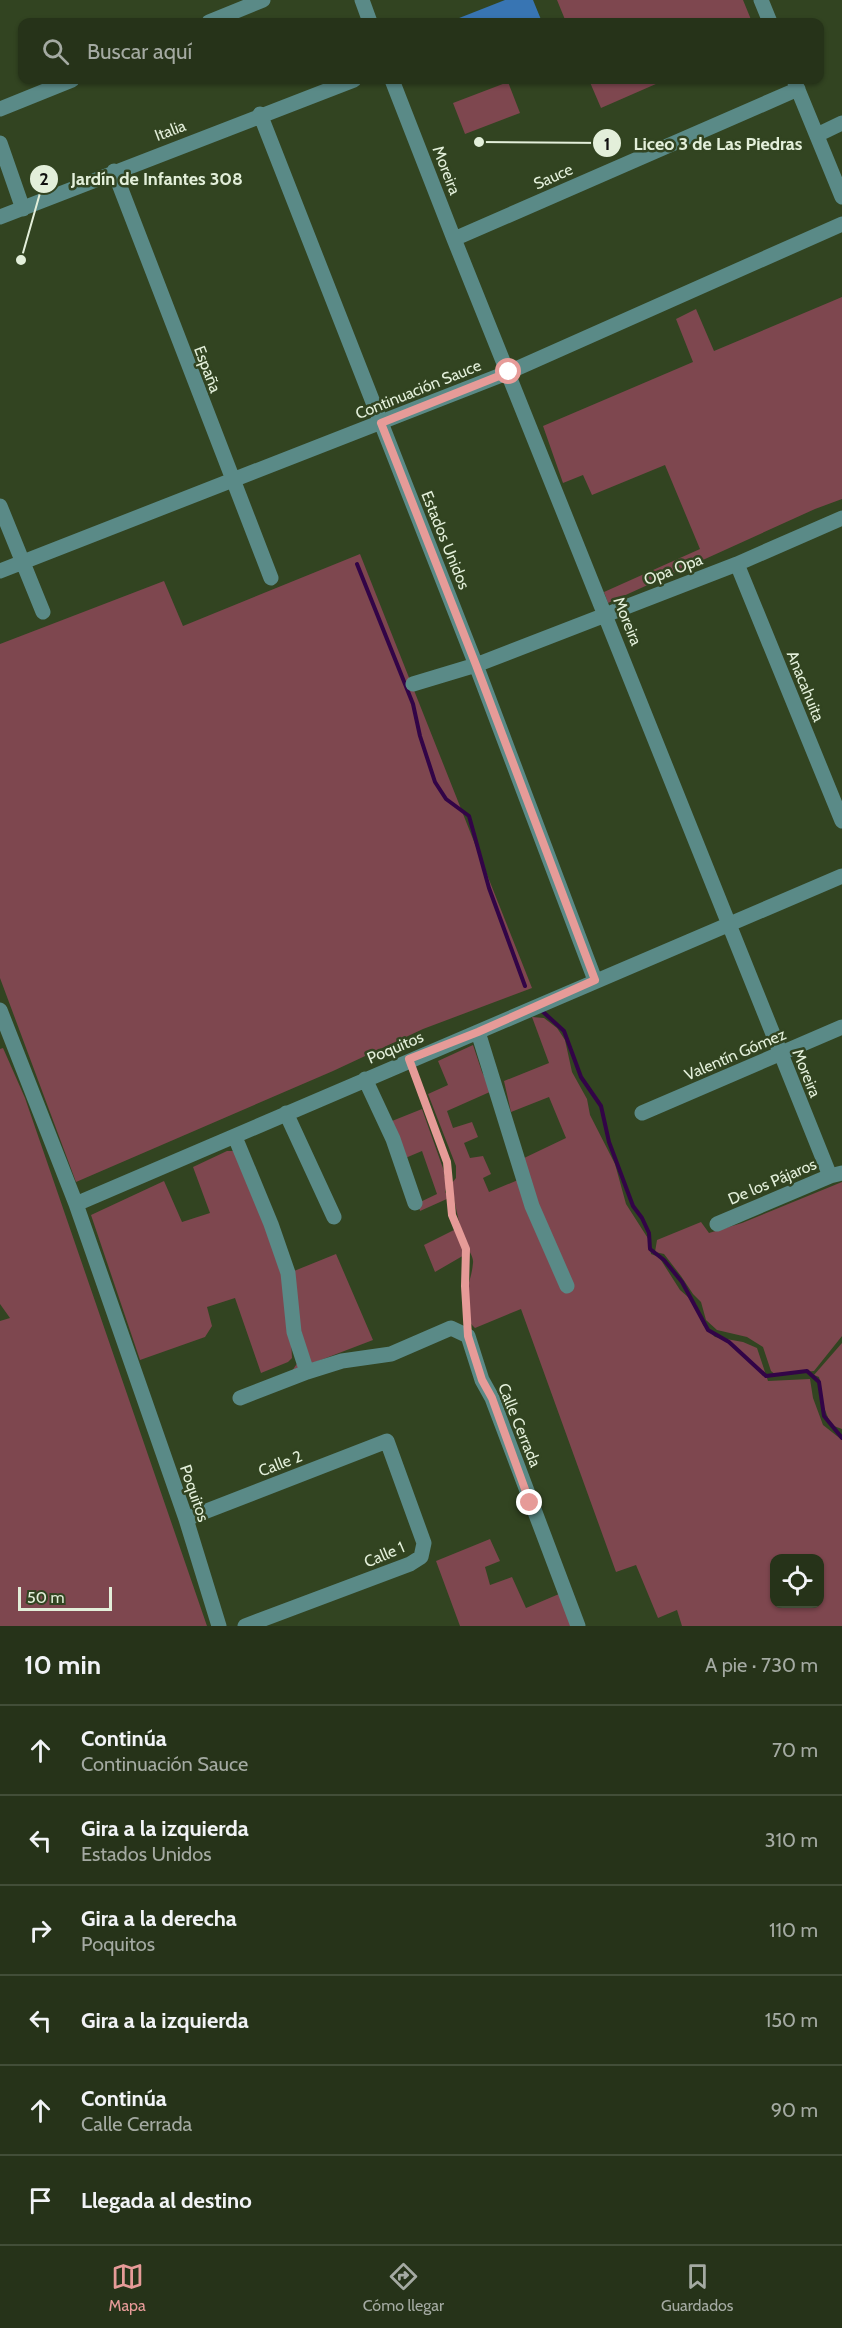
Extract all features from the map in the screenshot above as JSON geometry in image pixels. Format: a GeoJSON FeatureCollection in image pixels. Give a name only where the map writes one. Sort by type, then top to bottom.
{"type":"FeatureCollection","features":[{"type":"Feature","properties":{"kind":"street"},"geometry":{"type":"LineString","coordinates":[[218,18],[262,0]]}},
{"type":"Feature","properties":{"kind":"street"},"geometry":{"type":"LineString","coordinates":[[362,0],[369,18]]}},
{"type":"Feature","properties":{"kind":"street"},"geometry":{"type":"LineString","coordinates":[[761,0],[768,18]]}},
{"type":"Feature","properties":{"kind":"street"},"geometry":{"type":"LineString","coordinates":[[0,109],[62,84]]}},
{"type":"Feature","properties":{"kind":"street","name":"Italia"},"geometry":{"type":"LineString","coordinates":[[0,217],[260,114],[343,84]]}},
{"type":"Feature","properties":{"kind":"street","name":"Moreira"},"geometry":{"type":"LineString","coordinates":[[394,84],[780,1054],[836,1175]]}},
{"type":"Feature","properties":{"kind":"street"},"geometry":{"type":"LineString","coordinates":[[796,84],[842,196]]}},
{"type":"Feature","properties":{"kind":"street","name":"Sauce"},"geometry":{"type":"LineString","coordinates":[[454,239],[796,84]]}},
{"type":"Feature","properties":{"kind":"street","name":"Estados Unidos"},"geometry":{"type":"LineString","coordinates":[[260,114],[476,665],[595,980]]}},
{"type":"Feature","properties":{"kind":"street"},"geometry":{"type":"LineString","coordinates":[[817,135],[842,123]]}},
{"type":"Feature","properties":{"kind":"street"},"geometry":{"type":"LineString","coordinates":[[0,143],[23,209]]}},
{"type":"Feature","properties":{"kind":"street","name":"España"},"geometry":{"type":"LineString","coordinates":[[114,171],[271,578]]}},
{"type":"Feature","properties":{"kind":"street","name":"Continuación Sauce"},"geometry":{"type":"LineString","coordinates":[[0,571],[509,372],[842,224]]}},
{"type":"Feature","properties":{"kind":"street"},"geometry":{"type":"LineString","coordinates":[[0,506],[43,612]]}},
{"type":"Feature","properties":{"kind":"street","name":"Opa Opa"},"geometry":{"type":"LineString","coordinates":[[413,684],[476,665],[606,615],[737,564],[842,518]]}},
{"type":"Feature","properties":{"kind":"street","name":"Anacahuita"},"geometry":{"type":"LineString","coordinates":[[737,564],[842,821]]}},
{"type":"Feature","properties":{"kind":"street","name":"Poquitos"},"geometry":{"type":"LineString","coordinates":[[76,1203],[842,876]]}},
{"type":"Feature","properties":{"kind":"street","name":"Poquitos"},"geometry":{"type":"LineString","coordinates":[[0,1010],[76,1203],[186,1519],[219,1626]]}},
{"type":"Feature","properties":{"kind":"street","name":"Valentín Gómez"},"geometry":{"type":"LineString","coordinates":[[642,1113],[842,1027]]}},
{"type":"Feature","properties":{"kind":"street"},"geometry":{"type":"LineString","coordinates":[[478,1032],[532,1206],[567,1286]]}},
{"type":"Feature","properties":{"kind":"street"},"geometry":{"type":"LineString","coordinates":[[365,1079],[393,1139],[415,1203]]}},
{"type":"Feature","properties":{"kind":"street"},"geometry":{"type":"LineString","coordinates":[[286,1113],[334,1217]]}},
{"type":"Feature","properties":{"kind":"street"},"geometry":{"type":"LineString","coordinates":[[235,1137],[271,1224],[288,1273],[294,1332],[307,1372]]}},
{"type":"Feature","properties":{"kind":"street","name":"De los Pájaros"},"geometry":{"type":"LineString","coordinates":[[717,1224],[836,1175]]}},
{"type":"Feature","properties":{"kind":"street"},"geometry":{"type":"LineString","coordinates":[[240,1398],[342,1361],[392,1354],[451,1328],[468,1336]]}},
{"type":"Feature","properties":{"kind":"street","name":"Calle Cerrada"},"geometry":{"type":"LineString","coordinates":[[468,1336],[482,1380],[492,1398],[579,1626]]}},
{"type":"Feature","properties":{"kind":"street","name":"Calle 2"},"geometry":{"type":"LineString","coordinates":[[186,1519],[387,1441]]}},
{"type":"Feature","properties":{"kind":"street","name":"Calle 1"},"geometry":{"type":"LineString","coordinates":[[245,1626],[410,1564],[421,1557],[424,1544],[387,1441]]}},
{"type":"Feature","properties":{"kind":"path"},"geometry":{"type":"LineString","coordinates":[[409,1059],[447,1162],[452,1215],[466,1249],[465,1286],[468,1336]]}},
{"type":"Feature","properties":{"kind":"shaded area"},"geometry":{"type":"Polygon","coordinates":[[[557,0],[743,0],[750,18],[564,18],[557,0]]]}},
{"type":"Feature","properties":{"kind":"shaded area"},"geometry":{"type":"Polygon","coordinates":[[[503,84],[509,84],[520,113],[465,134],[453,103],[503,84]]]}},
{"type":"Feature","properties":{"kind":"shaded area"},"geometry":{"type":"Polygon","coordinates":[[[591,84],[656,84],[601,108],[591,84]]]}},
{"type":"Feature","properties":{"kind":"shaded area"},"geometry":{"type":"Polygon","coordinates":[[[842,297],[842,499],[815,509],[608,603],[604,592],[700,549],[665,465],[592,495],[583,475],[563,483],[543,426],[693,362],[676,319],[696,309],[714,351],[842,297]]]}},
{"type":"Feature","properties":{"kind":"shaded area"},"geometry":{"type":"Polygon","coordinates":[[[360,554],[532,988],[423,1029],[333,1071],[76,1182],[0,978],[0,644],[164,581],[183,626],[360,554]]]}},
{"type":"Feature","properties":{"kind":"shaded area"},"geometry":{"type":"Polygon","coordinates":[[[532,1017],[544,1018],[557,1028],[565,1040],[572,1072],[587,1099],[590,1115],[615,1164],[626,1204],[649,1240],[651,1254],[659,1257],[680,1290],[696,1304],[703,1325],[715,1337],[743,1342],[757,1348],[768,1381],[810,1379],[813,1398],[823,1425],[842,1440],[842,1626],[682,1626],[677,1610],[658,1618],[636,1565],[616,1572],[521,1309],[475,1328],[466,1313],[465,1297],[473,1260],[466,1245],[454,1198],[452,1183],[456,1178],[456,1166],[428,1094],[448,1085],[438,1061],[473,1045],[482,1072],[492,1091],[447,1111],[453,1128],[472,1122],[478,1137],[464,1143],[470,1158],[483,1156],[491,1174],[483,1178],[489,1192],[518,1180],[522,1159],[566,1138],[549,1097],[511,1112],[504,1081],[549,1063],[532,1017]]]}},
{"type":"Feature","properties":{"kind":"shaded area"},"geometry":{"type":"Polygon","coordinates":[[[3,1048],[25,1098],[207,1626],[0,1626],[0,1321],[10,1318],[0,1304],[0,1049],[3,1048]]]}},
{"type":"Feature","properties":{"kind":"shaded area"},"geometry":{"type":"Polygon","coordinates":[[[422,1109],[444,1176],[448,1180],[445,1192],[449,1198],[420,1211],[418,1203],[437,1194],[422,1151],[403,1159],[392,1121],[422,1109]]]}},
{"type":"Feature","properties":{"kind":"shaded area"},"geometry":{"type":"Polygon","coordinates":[[[227,1151],[234,1151],[287,1263],[292,1358],[288,1362],[261,1373],[235,1298],[207,1307],[212,1326],[205,1337],[140,1360],[91,1215],[164,1181],[182,1222],[210,1213],[193,1167],[227,1151]]]}},
{"type":"Feature","properties":{"kind":"shaded area"},"geometry":{"type":"Polygon","coordinates":[[[842,1182],[842,1336],[814,1371],[776,1375],[771,1371],[763,1347],[747,1337],[717,1330],[706,1320],[701,1302],[664,1254],[655,1252],[657,1240],[701,1222],[709,1233],[742,1223],[842,1182]]]}},
{"type":"Feature","properties":{"kind":"shaded area"},"geometry":{"type":"Polygon","coordinates":[[[456,1229],[458,1239],[466,1254],[435,1272],[424,1245],[456,1229]]]}},
{"type":"Feature","properties":{"kind":"shaded area"},"geometry":{"type":"Polygon","coordinates":[[[336,1254],[373,1340],[292,1371],[298,1362],[294,1271],[336,1254]]]}},
{"type":"Feature","properties":{"kind":"shaded area"},"geometry":{"type":"Polygon","coordinates":[[[842,1343],[842,1429],[831,1425],[819,1395],[821,1384],[819,1377],[814,1375],[842,1343]]]}},
{"type":"Feature","properties":{"kind":"shaded area"},"geometry":{"type":"Polygon","coordinates":[[[490,1539],[500,1561],[485,1567],[490,1585],[512,1577],[526,1608],[559,1594],[573,1626],[460,1626],[436,1561],[490,1539]]]}},
{"type":"Feature","properties":{"kind":"building"},"geometry":{"type":"Polygon","coordinates":[[[505,0],[533,0],[540,18],[459,18],[505,0]]]}},
{"type":"Feature","properties":{"kind":"waterway"},"geometry":{"type":"LineString","coordinates":[[357,564],[413,704],[420,736],[435,782],[446,799],[469,816],[489,888],[525,986]]}},
{"type":"Feature","properties":{"kind":"waterway"},"geometry":{"type":"LineString","coordinates":[[541,1010],[564,1031],[581,1077],[601,1106],[609,1142],[633,1206],[649,1233],[650,1249],[664,1260],[682,1282],[708,1330],[729,1342],[766,1376],[807,1371],[819,1382],[824,1416],[842,1438]]}},
{"type":"Feature","properties":{"kind":"place","name":"Liceo 3 de Las Piedras"},"geometry":{"type":"Point","coordinates":[479,142]}},
{"type":"Feature","properties":{"kind":"place","name":"Jardín de Infantes 308"},"geometry":{"type":"Point","coordinates":[21,260]}},
{"type":"Feature","properties":{"kind":"route"},"geometry":{"type":"LineString","coordinates":[[509,372],[381,423],[476,665],[595,980],[478,1032],[409,1059],[447,1162],[452,1215],[466,1249],[465,1286],[468,1336],[482,1380],[492,1398],[530,1503]]}}]}
